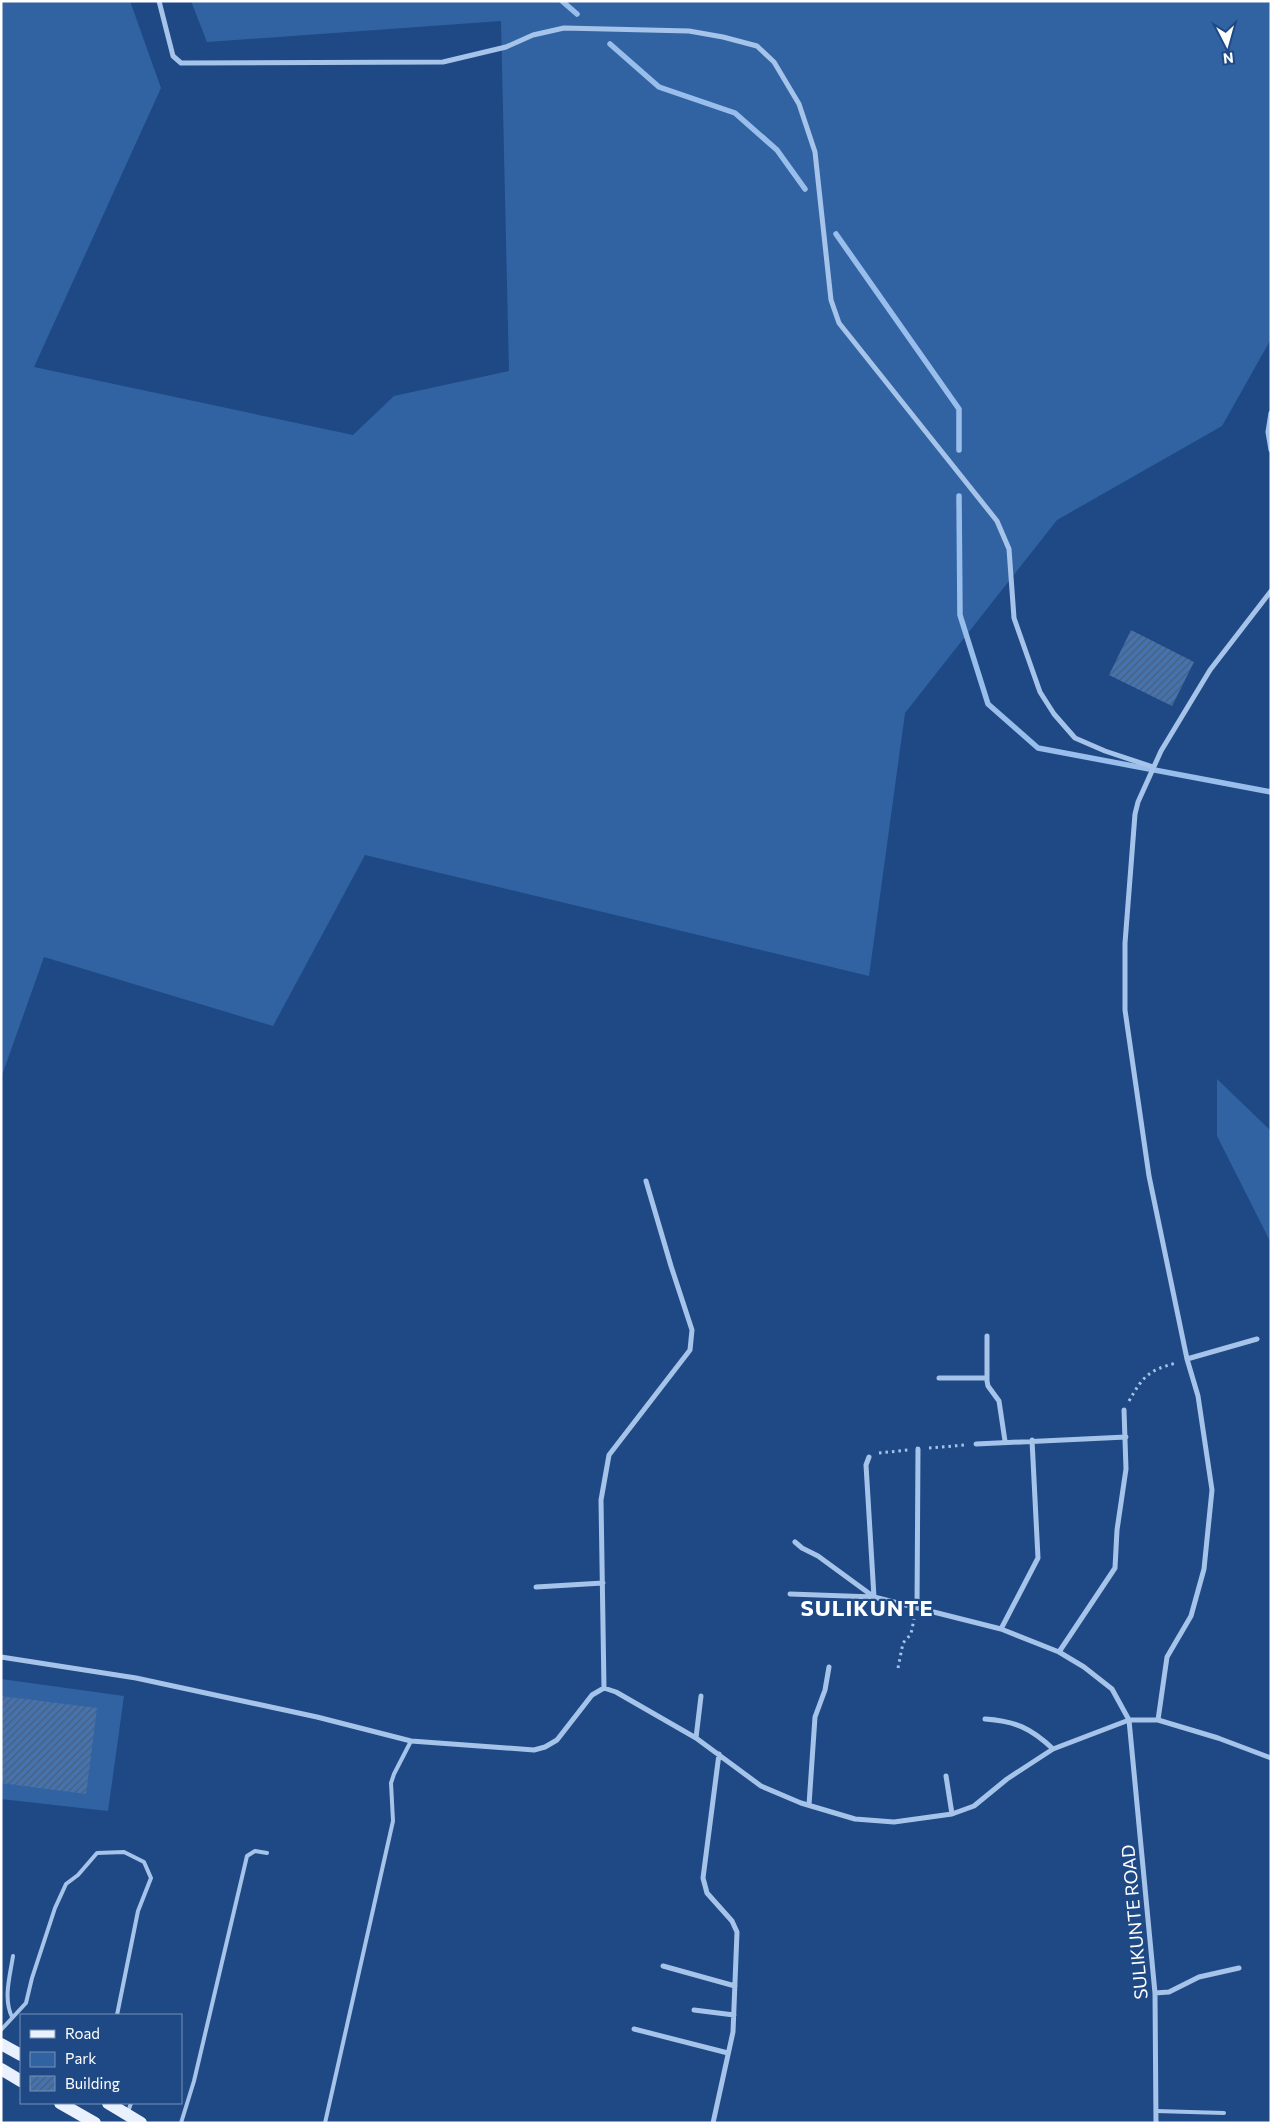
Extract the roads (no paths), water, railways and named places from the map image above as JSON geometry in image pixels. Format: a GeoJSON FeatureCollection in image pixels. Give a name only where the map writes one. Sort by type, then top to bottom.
{"type":"FeatureCollection","features":[{"type":"Feature","properties":{"kind":"main road"},"geometry":{"type":"LineString","coordinates":[[1,2044],[20,2054]]}},
{"type":"Feature","properties":{"kind":"main road"},"geometry":{"type":"LineString","coordinates":[[1,2069],[20,2080]]}},
{"type":"Feature","properties":{"kind":"main road"},"geometry":{"type":"LineString","coordinates":[[62,2104],[95,2123]]}},
{"type":"Feature","properties":{"kind":"main road"},"geometry":{"type":"LineString","coordinates":[[112,2104],[129,2108],[141,2123]]}},
{"type":"Feature","properties":{"kind":"street"},"geometry":{"type":"LineString","coordinates":[[159,1],[174,56],[181,63],[443,62],[506,47],[533,35],[564,28],[689,31],[757,46],[774,62],[799,104],[815,152],[830,300],[839,323],[997,521],[1009,549],[1014,618],[1040,692],[1054,714],[1075,738],[1153,768]]}},
{"type":"Feature","properties":{"kind":"street"},"geometry":{"type":"LineString","coordinates":[[1271,413],[1268,432],[1271,450]]}},
{"type":"Feature","properties":{"kind":"street"},"geometry":{"type":"LineString","coordinates":[[1158,1720],[1167,1657],[1191,1616],[1204,1569],[1212,1503],[1211,1476],[1198,1396],[1187,1359],[1149,1176],[1124,1010],[1125,943],[1135,814],[1138,802],[1161,751],[1210,670],[1271,591]]}},
{"type":"Feature","properties":{"kind":"street"},"geometry":{"type":"LineString","coordinates":[[604,1688],[602,1500],[609,1455],[690,1350],[692,1330],[646,1181]]}},
{"type":"Feature","properties":{"kind":"street"},"geometry":{"type":"LineString","coordinates":[[988,1336],[986,1378],[988,1386],[999,1402],[1005,1441]]}},
{"type":"Feature","properties":{"kind":"street"},"geometry":{"type":"LineString","coordinates":[[1187,1359],[1256,1339]]}},
{"type":"Feature","properties":{"kind":"street"},"geometry":{"type":"LineString","coordinates":[[939,1378],[986,1378]]}},
{"type":"Feature","properties":{"kind":"street"},"geometry":{"type":"LineString","coordinates":[[1059,1652],[1115,1568],[1117,1530],[1126,1469],[1124,1410]]}},
{"type":"Feature","properties":{"kind":"street"},"geometry":{"type":"LineString","coordinates":[[976,1444],[1126,1436]]}},
{"type":"Feature","properties":{"kind":"street"},"geometry":{"type":"LineString","coordinates":[[1001,1629],[1038,1558],[1032,1440]]}},
{"type":"Feature","properties":{"kind":"street"},"geometry":{"type":"LineString","coordinates":[[917,1608],[918,1449]]}},
{"type":"Feature","properties":{"kind":"street"},"geometry":{"type":"LineString","coordinates":[[870,1457],[866,1465],[874,1598]]}},
{"type":"Feature","properties":{"kind":"street"},"geometry":{"type":"LineString","coordinates":[[795,1542],[818,1556],[874,1598]]}},
{"type":"Feature","properties":{"kind":"street"},"geometry":{"type":"LineString","coordinates":[[536,1587],[603,1583]]}},
{"type":"Feature","properties":{"kind":"street"},"geometry":{"type":"LineString","coordinates":[[790,1594],[874,1598],[1001,1629],[1059,1652],[1084,1666],[1112,1689],[1129,1720]]}},
{"type":"Feature","properties":{"kind":"street"},"geometry":{"type":"LineString","coordinates":[[1,1657],[136,1678],[317,1717],[411,1741],[534,1750],[545,1747],[557,1740],[592,1695],[604,1688],[616,1692],[696,1738],[761,1786],[809,1805],[855,1819],[894,1822],[952,1814],[974,1806],[1007,1779],[1052,1749],[1129,1720],[1158,1720],[1218,1738],[1271,1758]]}},
{"type":"Feature","properties":{"kind":"street"},"geometry":{"type":"LineString","coordinates":[[809,1805],[815,1718],[829,1667]]}},
{"type":"Feature","properties":{"kind":"street"},"geometry":{"type":"LineString","coordinates":[[696,1738],[701,1696]]}},
{"type":"Feature","properties":{"kind":"street"},"geometry":{"type":"LineString","coordinates":[[985,1719],[1003,1720],[1021,1726],[1039,1736],[1052,1749]]}},
{"type":"Feature","properties":{"kind":"street","name":"SULIKUNTE ROAD"},"geometry":{"type":"LineString","coordinates":[[1129,1720],[1156,1994],[1156,2123]]}},
{"type":"Feature","properties":{"kind":"street"},"geometry":{"type":"LineString","coordinates":[[713,2123],[733,2032],[737,1932],[732,1921],[707,1894],[703,1878],[719,1754]]}},
{"type":"Feature","properties":{"kind":"street"},"geometry":{"type":"LineString","coordinates":[[946,1776],[952,1814]]}},
{"type":"Feature","properties":{"kind":"street"},"geometry":{"type":"LineString","coordinates":[[663,1966],[735,1986]]}},
{"type":"Feature","properties":{"kind":"street"},"geometry":{"type":"LineString","coordinates":[[1156,1994],[1169,1992],[1199,1977],[1239,1968]]}},
{"type":"Feature","properties":{"kind":"street"},"geometry":{"type":"LineString","coordinates":[[694,2010],[734,2015]]}},
{"type":"Feature","properties":{"kind":"street"},"geometry":{"type":"LineString","coordinates":[[634,2030],[728,2054]]}},
{"type":"Feature","properties":{"kind":"lane"},"geometry":{"type":"LineString","coordinates":[[325,2123],[392,1821],[392,1783],[394,1774],[411,1741]]}},
{"type":"Feature","properties":{"kind":"lane"},"geometry":{"type":"LineString","coordinates":[[181,2123],[194,2081],[247,1856],[255,1851],[267,1853]]}},
{"type":"Feature","properties":{"kind":"lane"},"geometry":{"type":"LineString","coordinates":[[1,2030],[26,2003],[54,1908],[66,1884],[78,1875],[96,1853],[124,1852],[144,1862],[151,1878],[138,1911],[117,2014]]}},
{"type":"Feature","properties":{"kind":"lane"},"geometry":{"type":"LineString","coordinates":[[12,2017],[8,2008],[8,1992],[13,1956]]}},
{"type":"Feature","properties":{"kind":"lane"},"geometry":{"type":"LineString","coordinates":[[1156,2112],[1224,2113]]}},
{"type":"Feature","properties":{"kind":"waterway"},"geometry":{"type":"LineString","coordinates":[[562,1],[577,14]]}},
{"type":"Feature","properties":{"kind":"waterway"},"geometry":{"type":"LineString","coordinates":[[610,44],[659,87],[735,113],[777,150],[805,189]]}},
{"type":"Feature","properties":{"kind":"waterway"},"geometry":{"type":"LineString","coordinates":[[836,234],[959,409],[959,450]]}},
{"type":"Feature","properties":{"kind":"waterway"},"geometry":{"type":"LineString","coordinates":[[959,496],[960,615],[988,704],[1038,748],[1271,792]]}},
{"type":"Feature","properties":{"kind":"district","name":"SULIKUNTE"},"geometry":{"type":"Point","coordinates":[867,1607]}}]}
